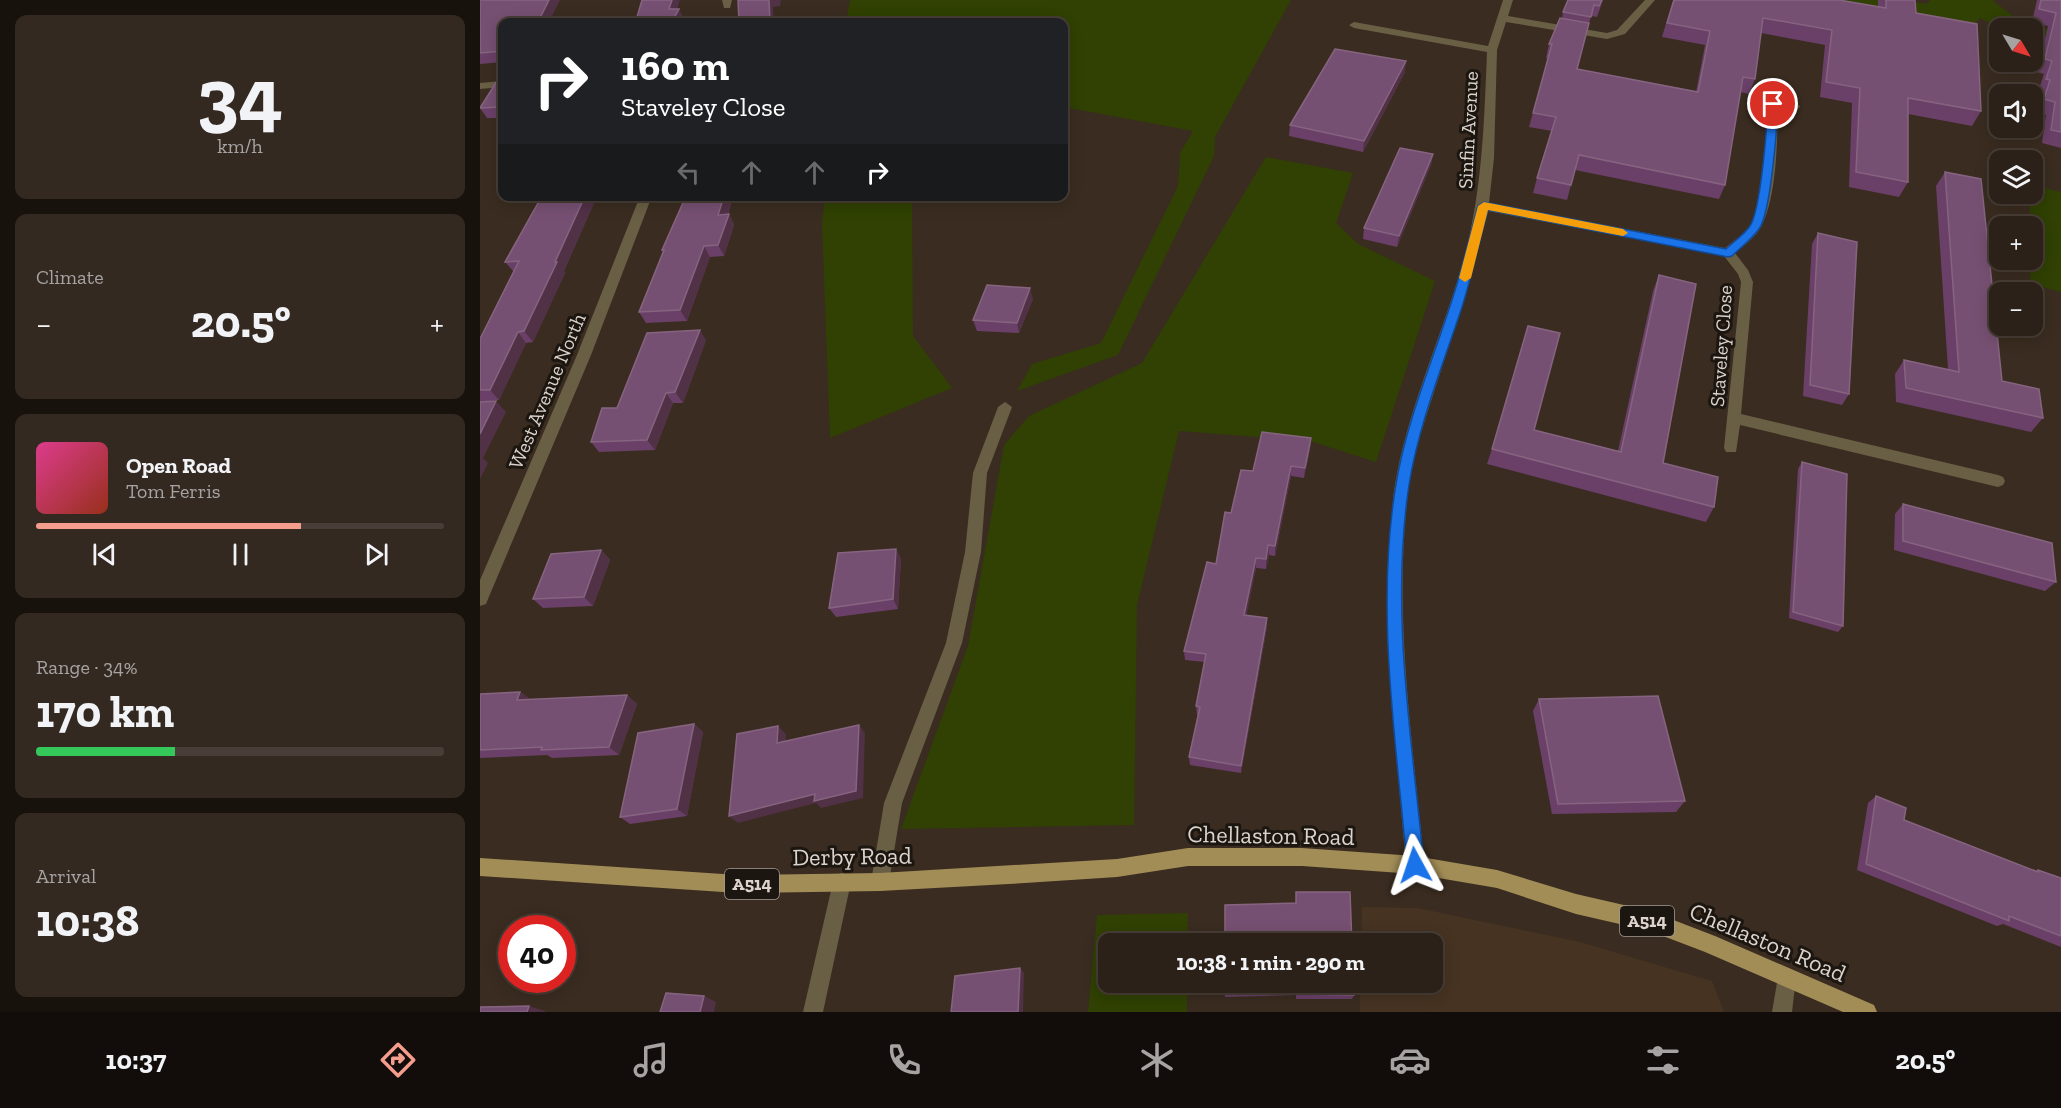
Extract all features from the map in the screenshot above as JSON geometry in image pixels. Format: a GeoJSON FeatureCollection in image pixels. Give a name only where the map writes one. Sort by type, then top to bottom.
{"type":"FeatureCollection","features":[{"type":"Feature","properties":{"kind":"main road","name":"Chellaston Road"},"geometry":{"type":"LineString","coordinates":[[1117,868],[1204,856],[1302,856],[1415,865],[1497,879],[1576,904],[1650,921],[1708,943],[1867,1012]]}},
{"type":"Feature","properties":{"kind":"main road","name":"Derby Road"},"geometry":{"type":"LineString","coordinates":[[480,867],[738,884],[880,882],[1117,868]]}},
{"type":"Feature","properties":{"kind":"street","name":"Sinfin Avenue"},"geometry":{"type":"LineString","coordinates":[[1415,865],[1397,657],[1395,578],[1402,485],[1414,432],[1464,282],[1484,206],[1492,50],[1508,0]]}},
{"type":"Feature","properties":{"kind":"street"},"geometry":{"type":"LineString","coordinates":[[1502,18],[1607,36],[1622,32],[1650,0]]}},
{"type":"Feature","properties":{"kind":"street"},"geometry":{"type":"LineString","coordinates":[[1354,25],[1492,50]]}},
{"type":"Feature","properties":{"kind":"street"},"geometry":{"type":"LineString","coordinates":[[480,86],[498,84]]}},
{"type":"Feature","properties":{"kind":"street"},"geometry":{"type":"LineString","coordinates":[[1484,206],[1728,253],[1755,227],[1760,211],[1772,132],[1773,104],[1795,107]]}},
{"type":"Feature","properties":{"kind":"street","name":"West Avenue North"},"geometry":{"type":"LineString","coordinates":[[480,599],[584,355],[644,201]]}},
{"type":"Feature","properties":{"kind":"street","name":"Staveley Close"},"geometry":{"type":"LineString","coordinates":[[1728,253],[1744,273],[1747,282],[1731,448]]}},
{"type":"Feature","properties":{"kind":"street"},"geometry":{"type":"LineString","coordinates":[[880,882],[893,803],[954,643],[973,552],[980,473],[1005,407]]}},
{"type":"Feature","properties":{"kind":"street"},"geometry":{"type":"LineString","coordinates":[[1735,418],[1998,481]]}},
{"type":"Feature","properties":{"kind":"street"},"geometry":{"type":"LineString","coordinates":[[813,1012],[842,882]]}},
{"type":"Feature","properties":{"kind":"street"},"geometry":{"type":"LineString","coordinates":[[1782,1012],[1786,978]]}},
{"type":"Feature","properties":{"kind":"shaded area"},"geometry":{"type":"Polygon","coordinates":[[[1362,907],[1418,908],[1580,942],[1712,981],[1724,1012],[1360,1012],[1360,993],[1443,993],[1443,933],[1361,933],[1362,907]]]}},
{"type":"Feature","properties":{"kind":"green space"},"geometry":{"type":"Polygon","coordinates":[[[850,0],[1291,0],[1215,137],[1214,156],[1118,355],[1017,391],[1032,364],[1101,343],[1178,186],[1180,153],[1193,131],[1068,108],[1068,18],[847,18],[850,0]]]}},
{"type":"Feature","properties":{"kind":"green space"},"geometry":{"type":"Polygon","coordinates":[[[1835,0],[1903,0],[1927,4],[1930,0],[1992,0],[2015,18],[1989,18],[1989,22],[1980,18],[1973,25],[1835,0]]]}},
{"type":"Feature","properties":{"kind":"green space"},"geometry":{"type":"Polygon","coordinates":[[[2043,28],[2059,33],[2061,40],[2043,36],[2043,28]]]}},
{"type":"Feature","properties":{"kind":"green space"},"geometry":{"type":"Polygon","coordinates":[[[1266,157],[1353,173],[1336,223],[1358,244],[1435,281],[1376,462],[1310,441],[1179,431],[1137,605],[1134,825],[901,829],[968,646],[1004,445],[1029,416],[1142,363],[1266,157]]]}},
{"type":"Feature","properties":{"kind":"green space"},"geometry":{"type":"Polygon","coordinates":[[[2043,188],[2061,192],[2061,292],[2043,287],[2043,282],[2030,282],[2030,270],[2043,270],[2043,216],[2030,216],[2030,204],[2043,204],[2043,188]]]}},
{"type":"Feature","properties":{"kind":"green space"},"geometry":{"type":"Polygon","coordinates":[[[825,201],[912,201],[913,336],[952,388],[830,438],[822,224],[825,201]]]}},
{"type":"Feature","properties":{"kind":"green space"},"geometry":{"type":"Polygon","coordinates":[[[1188,913],[1187,933],[1098,933],[1098,993],[1187,993],[1187,1012],[1088,1012],[1097,915],[1188,913]]]}},
{"type":"Feature","properties":{"kind":"building"},"geometry":{"type":"Polygon","coordinates":[[[480,0],[549,0],[540,18],[498,18],[498,51],[480,53],[480,0]]]}},
{"type":"Feature","properties":{"kind":"building"},"geometry":{"type":"Polygon","coordinates":[[[642,0],[672,0],[669,9],[679,9],[674,18],[619,18],[637,17],[642,0]]]}},
{"type":"Feature","properties":{"kind":"building"},"geometry":{"type":"Polygon","coordinates":[[[738,0],[769,0],[770,18],[739,18],[738,0]]]}},
{"type":"Feature","properties":{"kind":"building"},"geometry":{"type":"Polygon","coordinates":[[[1568,0],[1602,0],[1599,6],[1594,5],[1591,17],[1563,12],[1568,0]]]}},
{"type":"Feature","properties":{"kind":"building"},"geometry":{"type":"Polygon","coordinates":[[[1674,0],[1839,0],[1886,8],[1886,0],[1915,0],[1916,13],[1977,24],[1981,111],[1908,98],[1908,182],[1856,172],[1860,88],[1826,82],[1832,30],[1763,18],[1755,79],[1743,77],[1725,185],[1579,155],[1571,185],[1537,178],[1556,117],[1533,113],[1552,44],[1549,44],[1560,18],[1589,23],[1577,69],[1698,92],[1710,31],[1667,23],[1674,0]]]}},
{"type":"Feature","properties":{"kind":"building"},"geometry":{"type":"Polygon","coordinates":[[[2041,0],[2061,0],[2061,132],[2051,130],[2055,102],[2044,99],[2050,80],[2046,79],[2052,61],[2045,59],[2056,13],[2039,9],[2041,0]]]}},
{"type":"Feature","properties":{"kind":"building"},"geometry":{"type":"Polygon","coordinates":[[[1335,49],[1406,61],[1364,141],[1290,125],[1335,49]]]}},
{"type":"Feature","properties":{"kind":"building"},"geometry":{"type":"Polygon","coordinates":[[[498,79],[498,107],[480,108],[498,79]]]}},
{"type":"Feature","properties":{"kind":"building"},"geometry":{"type":"Polygon","coordinates":[[[1400,148],[1433,154],[1399,236],[1364,228],[1400,148]]]}},
{"type":"Feature","properties":{"kind":"building"},"geometry":{"type":"Polygon","coordinates":[[[1945,172],[1981,179],[1992,282],[1989,282],[1989,336],[1997,336],[2002,381],[2039,389],[2043,418],[1906,388],[1904,360],[1959,372],[1945,172]]]}},
{"type":"Feature","properties":{"kind":"building"},"geometry":{"type":"Polygon","coordinates":[[[539,201],[583,201],[524,331],[518,332],[490,390],[480,390],[480,339],[519,261],[505,262],[539,201]]]}},
{"type":"Feature","properties":{"kind":"building"},"geometry":{"type":"Polygon","coordinates":[[[684,201],[722,201],[718,215],[729,214],[718,245],[704,246],[680,310],[639,312],[664,250],[662,250],[684,201]]]}},
{"type":"Feature","properties":{"kind":"building"},"geometry":{"type":"Polygon","coordinates":[[[1818,233],[1857,242],[1849,394],[1810,385],[1818,233]]]}},
{"type":"Feature","properties":{"kind":"building"},"geometry":{"type":"Polygon","coordinates":[[[1659,275],[1696,284],[1663,463],[1718,477],[1714,507],[1492,449],[1528,326],[1560,333],[1534,430],[1621,452],[1659,275]]]}},
{"type":"Feature","properties":{"kind":"building"},"geometry":{"type":"Polygon","coordinates":[[[987,285],[1030,288],[1017,323],[973,320],[987,285]]]}},
{"type":"Feature","properties":{"kind":"building"},"geometry":{"type":"Polygon","coordinates":[[[700,330],[675,392],[666,393],[647,440],[591,442],[602,408],[617,408],[647,333],[700,330]]]}},
{"type":"Feature","properties":{"kind":"building"},"geometry":{"type":"Polygon","coordinates":[[[496,401],[480,434],[480,402],[496,401]]]}},
{"type":"Feature","properties":{"kind":"building"},"geometry":{"type":"Polygon","coordinates":[[[1262,432],[1311,438],[1305,468],[1291,466],[1275,546],[1268,545],[1266,559],[1256,558],[1244,615],[1267,618],[1241,766],[1189,757],[1200,707],[1196,706],[1206,654],[1184,651],[1207,562],[1216,564],[1225,512],[1231,513],[1241,470],[1253,471],[1262,432]]]}},
{"type":"Feature","properties":{"kind":"building"},"geometry":{"type":"Polygon","coordinates":[[[1802,462],[1847,474],[1843,626],[1793,612],[1802,462]]]}},
{"type":"Feature","properties":{"kind":"building"},"geometry":{"type":"Polygon","coordinates":[[[1903,504],[2052,543],[2056,582],[1903,541],[1903,504]]]}},
{"type":"Feature","properties":{"kind":"building"},"geometry":{"type":"Polygon","coordinates":[[[896,549],[893,599],[829,608],[838,553],[896,549]]]}},
{"type":"Feature","properties":{"kind":"building"},"geometry":{"type":"Polygon","coordinates":[[[601,550],[584,597],[533,599],[551,554],[601,550]]]}},
{"type":"Feature","properties":{"kind":"building"},"geometry":{"type":"Polygon","coordinates":[[[520,692],[517,700],[627,695],[609,747],[480,750],[480,694],[520,692]]]}},
{"type":"Feature","properties":{"kind":"building"},"geometry":{"type":"Polygon","coordinates":[[[1658,696],[1685,801],[1558,804],[1539,699],[1658,696]]]}},
{"type":"Feature","properties":{"kind":"building"},"geometry":{"type":"Polygon","coordinates":[[[694,724],[677,809],[620,817],[638,733],[694,724]]]}},
{"type":"Feature","properties":{"kind":"building"},"geometry":{"type":"Polygon","coordinates":[[[859,725],[856,791],[814,801],[815,794],[729,816],[737,734],[778,726],[777,743],[859,725]]]}},
{"type":"Feature","properties":{"kind":"building"},"geometry":{"type":"Polygon","coordinates":[[[1876,796],[1906,808],[1904,820],[2038,872],[2038,870],[2061,878],[2061,936],[2009,916],[2009,921],[1866,864],[1876,796]]]}},
{"type":"Feature","properties":{"kind":"building"},"geometry":{"type":"Polygon","coordinates":[[[1296,892],[1350,892],[1352,933],[1225,933],[1225,905],[1296,903],[1296,892]]]}},
{"type":"Feature","properties":{"kind":"building"},"geometry":{"type":"Polygon","coordinates":[[[1020,968],[1018,1012],[951,1012],[955,976],[1020,968]]]}},
{"type":"Feature","properties":{"kind":"building"},"geometry":{"type":"Polygon","coordinates":[[[666,993],[704,996],[700,1012],[660,1012],[666,993]]]}},
{"type":"Feature","properties":{"kind":"building"},"geometry":{"type":"Polygon","coordinates":[[[1354,993],[1354,995],[1297,994],[1354,993]]]}},
{"type":"Feature","properties":{"kind":"building"},"geometry":{"type":"Polygon","coordinates":[[[529,1006],[527,1012],[480,1012],[480,1007],[529,1006]]]}},
{"type":"Feature","properties":{"kind":"slow traffic"},"geometry":{"type":"LineString","coordinates":[[1465,278],[1484,206],[1623,233]]}},
{"type":"Feature","properties":{"kind":"route"},"geometry":{"type":"LineString","coordinates":[[1415,865],[1397,657],[1395,578],[1402,485],[1426,391],[1457,304],[1484,206],[1728,253],[1755,227],[1760,211],[1772,132],[1773,104]]}}]}
